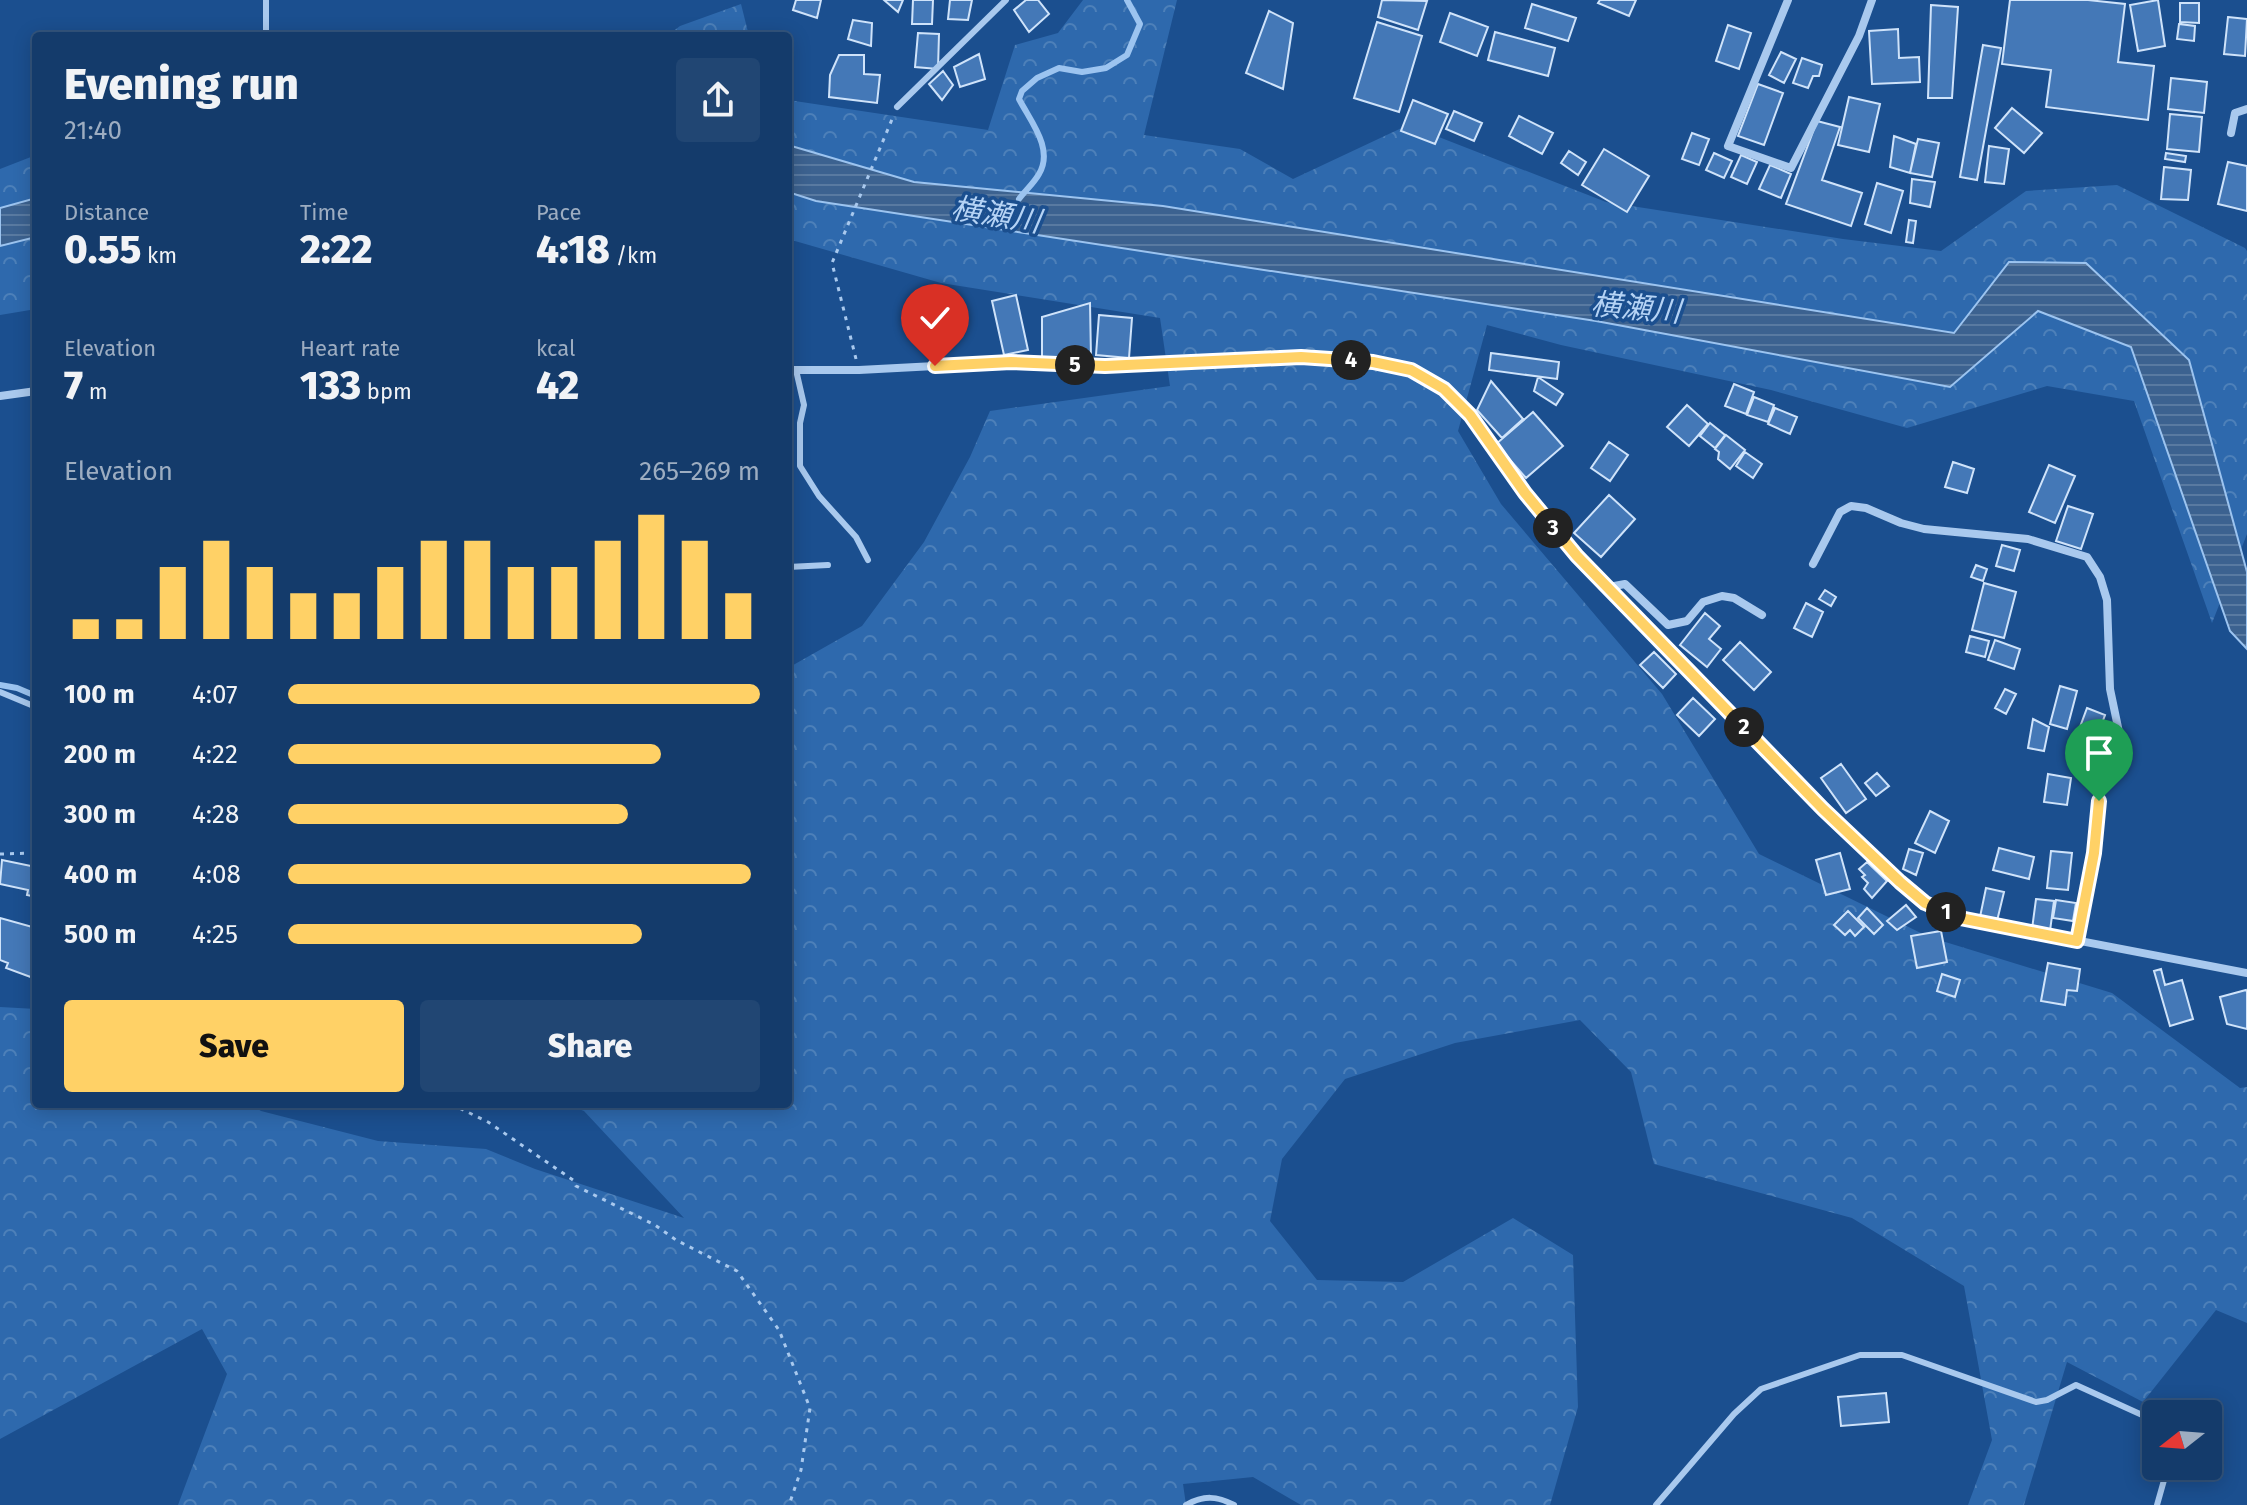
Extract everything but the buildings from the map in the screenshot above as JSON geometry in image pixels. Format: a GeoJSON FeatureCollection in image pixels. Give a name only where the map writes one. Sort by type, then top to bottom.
{"type":"FeatureCollection","features":[{"type":"Feature","properties":{"kind":"street"},"geometry":{"type":"LineString","coordinates":[[1788,0],[1728,146],[1791,168],[1859,36],[1872,0]]}},
{"type":"Feature","properties":{"kind":"street"},"geometry":{"type":"LineString","coordinates":[[2231,133],[2235,113],[2247,109]]}},
{"type":"Feature","properties":{"kind":"street"},"geometry":{"type":"LineString","coordinates":[[792,370],[859,370],[1011,362],[1105,366],[1301,357],[1373,362],[1411,370],[1444,389],[1470,415],[1525,493],[1577,556],[1823,809],[1925,903],[1960,918],[2247,973]]}},
{"type":"Feature","properties":{"kind":"street"},"geometry":{"type":"LineString","coordinates":[[0,396],[32,392]]}},
{"type":"Feature","properties":{"kind":"street"},"geometry":{"type":"LineString","coordinates":[[1813,564],[1840,512],[1851,506],[1866,508],[1924,529],[2028,539],[2087,557],[2100,577],[2107,600],[2110,689],[2119,732],[2099,801],[2094,853],[2077,941]]}},
{"type":"Feature","properties":{"kind":"street"},"geometry":{"type":"LineString","coordinates":[[1609,587],[1625,584],[1668,625],[1687,621],[1703,602],[1722,596],[1734,598],[1762,615]]}},
{"type":"Feature","properties":{"kind":"lane"},"geometry":{"type":"LineString","coordinates":[[266,0],[266,32]]}},
{"type":"Feature","properties":{"kind":"lane"},"geometry":{"type":"LineString","coordinates":[[897,107],[1006,0]]}},
{"type":"Feature","properties":{"kind":"lane"},"geometry":{"type":"LineString","coordinates":[[792,370],[804,405],[800,423],[800,466],[819,496],[856,537],[868,560]]}},
{"type":"Feature","properties":{"kind":"lane"},"geometry":{"type":"LineString","coordinates":[[792,567],[828,565]]}},
{"type":"Feature","properties":{"kind":"lane"},"geometry":{"type":"LineString","coordinates":[[0,692],[32,705]]}},
{"type":"Feature","properties":{"kind":"lane"},"geometry":{"type":"LineString","coordinates":[[1656,1505],[1734,1414],[1761,1389],[1860,1355],[1902,1355],[2036,1402],[2047,1400],[2076,1385],[2142,1415]]}},
{"type":"Feature","properties":{"kind":"lane"},"geometry":{"type":"LineString","coordinates":[[2157,1505],[2164,1480]]}},
{"type":"Feature","properties":{"kind":"lane"},"geometry":{"type":"LineString","coordinates":[[1186,1505],[1198,1498],[1219,1497],[1234,1505]]}},
{"type":"Feature","properties":{"kind":"path"},"geometry":{"type":"LineString","coordinates":[[859,370],[832,263],[897,107]]}},
{"type":"Feature","properties":{"kind":"path"},"geometry":{"type":"LineString","coordinates":[[0,854],[32,853]]}},
{"type":"Feature","properties":{"kind":"path"},"geometry":{"type":"LineString","coordinates":[[459,1108],[488,1122],[573,1180],[576,1186],[737,1271],[779,1330],[810,1408],[801,1470],[789,1505]]}},
{"type":"Feature","properties":{"kind":"green space"},"geometry":{"type":"Polygon","coordinates":[[[1083,0],[1177,0],[1144,135],[1240,149],[1293,179],[1408,125],[1606,202],[1843,239],[1941,251],[2026,191],[2117,185],[2245,248],[2247,534],[2212,623],[2134,401],[2047,386],[1907,428],[1771,390],[1561,345],[1487,325],[1458,431],[1501,504],[1662,694],[1759,854],[1929,937],[2112,993],[2240,1088],[2247,1087],[2247,1323],[2216,1310],[2142,1401],[2067,1362],[2024,1505],[1968,1505],[1992,1440],[1964,1286],[1852,1218],[1654,1164],[1631,1072],[1580,1020],[1455,1043],[1345,1079],[1282,1159],[1270,1221],[1317,1280],[1403,1282],[1513,1218],[1573,1255],[1578,1407],[1550,1505],[1301,1505],[1253,1477],[1183,1484],[1186,1505],[178,1505],[227,1374],[202,1329],[0,1439],[0,1007],[32,1009],[32,1108],[256,1108],[378,1141],[486,1149],[535,1169],[684,1218],[584,1111],[576,1108],[792,1108],[792,666],[862,626],[924,542],[970,457],[990,411],[1170,386],[1160,318],[941,283],[792,240],[792,101],[988,130],[1015,45],[1058,33],[1083,0]]]}},
{"type":"Feature","properties":{"kind":"green space"},"geometry":{"type":"Polygon","coordinates":[[[741,4],[748,32],[672,32],[680,26],[741,4]]]}},
{"type":"Feature","properties":{"kind":"green space"},"geometry":{"type":"Polygon","coordinates":[[[32,157],[32,310],[0,315],[0,169],[32,157]]]}},
{"type":"Feature","properties":{"kind":"water","name":"横瀬川"},"geometry":{"type":"Polygon","coordinates":[[[792,146],[914,182],[1163,206],[1954,333],[2009,262],[2086,263],[2189,360],[2247,572],[2247,649],[2230,631],[2131,347],[2038,311],[1950,387],[1596,321],[816,201],[792,193],[792,146]]]}},
{"type":"Feature","properties":{"kind":"water"},"geometry":{"type":"Polygon","coordinates":[[[32,199],[32,238],[0,246],[0,208],[32,199]]]}},
{"type":"Feature","properties":{"kind":"waterway","name":"横瀬川"},"geometry":{"type":"LineString","coordinates":[[1019,199],[1039,174],[1044,155],[1039,136],[1019,99],[1022,91],[1037,78],[1059,68],[1082,72],[1106,68],[1127,55],[1140,24],[1127,0]]}},
{"type":"Feature","properties":{"kind":"waterway"},"geometry":{"type":"LineString","coordinates":[[0,685],[32,694]]}},
{"type":"Feature","properties":{"kind":"route"},"geometry":{"type":"LineString","coordinates":[[935,366],[1011,362],[1105,366],[1301,357],[1373,362],[1411,370],[1444,389],[1470,415],[1525,493],[1577,556],[1823,809],[1925,903],[1960,918],[2077,941],[2094,853],[2099,801]]}}]}
